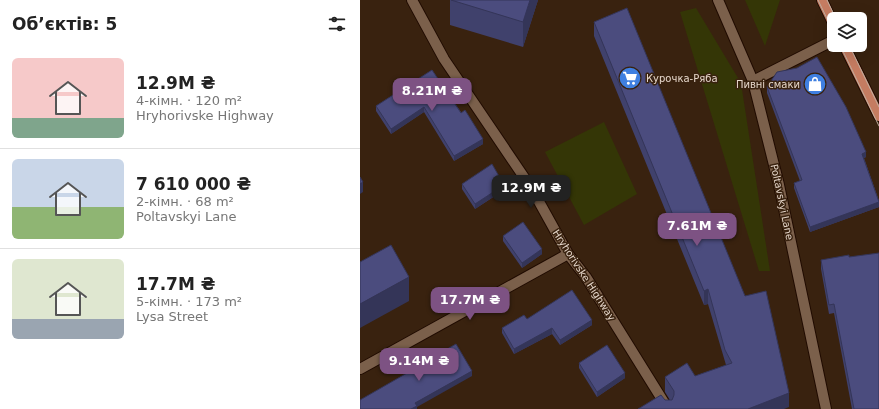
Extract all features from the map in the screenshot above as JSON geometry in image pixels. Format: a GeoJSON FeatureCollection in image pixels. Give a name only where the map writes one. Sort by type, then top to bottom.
{"type":"FeatureCollection","features":[{"type":"Feature","properties":{"kind":"main road"},"geometry":{"type":"LineString","coordinates":[[822,0],[828,12]]}},
{"type":"Feature","properties":{"kind":"main road"},"geometry":{"type":"LineString","coordinates":[[847,52],[879,116]]}},
{"type":"Feature","properties":{"kind":"street","name":"Hryhorivske Highway"},"geometry":{"type":"LineString","coordinates":[[412,0],[444,59],[532,189],[568,254],[586,277],[668,409]]}},
{"type":"Feature","properties":{"kind":"street","name":"Poltavskyi Lane"},"geometry":{"type":"LineString","coordinates":[[718,0],[753,81],[779,185],[826,409]]}},
{"type":"Feature","properties":{"kind":"street"},"geometry":{"type":"LineString","coordinates":[[753,81],[827,44]]}},
{"type":"Feature","properties":{"kind":"street"},"geometry":{"type":"LineString","coordinates":[[360,369],[568,254]]}},
{"type":"Feature","properties":{"kind":"shaded area"},"geometry":{"type":"Polygon","coordinates":[[[745,0],[780,0],[765,46],[745,0]]]}},
{"type":"Feature","properties":{"kind":"shaded area"},"geometry":{"type":"Polygon","coordinates":[[[696,8],[741,83],[770,271],[759,271],[680,12],[696,8]]]}},
{"type":"Feature","properties":{"kind":"shaded area"},"geometry":{"type":"Polygon","coordinates":[[[604,122],[637,194],[584,225],[545,152],[604,122]]]}},
{"type":"Feature","properties":{"kind":"building"},"geometry":{"type":"Polygon","coordinates":[[[451,0],[530,0],[523,22],[451,0]]]}},
{"type":"Feature","properties":{"kind":"building"},"geometry":{"type":"Polygon","coordinates":[[[627,8],[745,296],[766,291],[789,393],[748,409],[638,409],[661,395],[665,400],[672,400],[674,391],[665,377],[687,363],[695,376],[732,363],[725,350],[708,289],[704,291],[594,22],[627,8]]]}},
{"type":"Feature","properties":{"kind":"building"},"geometry":{"type":"Polygon","coordinates":[[[817,57],[846,107],[866,152],[862,154],[879,202],[810,227],[794,183],[802,180],[767,87],[777,72],[797,68],[817,57]]]}},
{"type":"Feature","properties":{"kind":"building"},"geometry":{"type":"Polygon","coordinates":[[[432,70],[461,113],[465,110],[483,139],[454,156],[424,107],[391,129],[376,106],[432,70]]]}},
{"type":"Feature","properties":{"kind":"building"},"geometry":{"type":"Polygon","coordinates":[[[492,164],[504,185],[475,204],[462,184],[492,164]]]}},
{"type":"Feature","properties":{"kind":"building"},"geometry":{"type":"Polygon","coordinates":[[[360,177],[363,182],[360,184],[360,177]]]}},
{"type":"Feature","properties":{"kind":"building"},"geometry":{"type":"Polygon","coordinates":[[[523,222],[542,249],[522,263],[503,236],[523,222]]]}},
{"type":"Feature","properties":{"kind":"building"},"geometry":{"type":"Polygon","coordinates":[[[391,245],[409,277],[360,304],[360,262],[391,245]]]}},
{"type":"Feature","properties":{"kind":"building"},"geometry":{"type":"Polygon","coordinates":[[[879,253],[879,409],[854,409],[834,304],[829,305],[821,260],[849,255],[849,257],[879,253]]]}},
{"type":"Feature","properties":{"kind":"building"},"geometry":{"type":"Polygon","coordinates":[[[572,290],[592,320],[560,340],[552,328],[514,349],[502,328],[524,315],[527,319],[572,290]]]}},
{"type":"Feature","properties":{"kind":"building"},"geometry":{"type":"Polygon","coordinates":[[[456,344],[472,371],[415,403],[417,406],[411,409],[360,409],[360,400],[407,373],[405,370],[425,359],[426,361],[456,344]]]}},
{"type":"Feature","properties":{"kind":"building"},"geometry":{"type":"Polygon","coordinates":[[[607,345],[625,373],[597,392],[579,363],[607,345]]]}},
{"type":"Feature","properties":{"kind":"tram line"},"geometry":{"type":"LineString","coordinates":[[818,0],[827,19]]}},
{"type":"Feature","properties":{"kind":"tram line"},"geometry":{"type":"LineString","coordinates":[[827,0],[833,12]]}},
{"type":"Feature","properties":{"kind":"tram line"},"geometry":{"type":"LineString","coordinates":[[843,52],[879,126]]}},
{"type":"Feature","properties":{"kind":"tram line"},"geometry":{"type":"LineString","coordinates":[[852,52],[879,107]]}},
{"type":"Feature","properties":{"kind":"place","name":"Курочка-Ряба"},"geometry":{"type":"Point","coordinates":[630,78]}},
{"type":"Feature","properties":{"kind":"place","name":"Пивні смаки"},"geometry":{"type":"Point","coordinates":[815,84]}}]}
